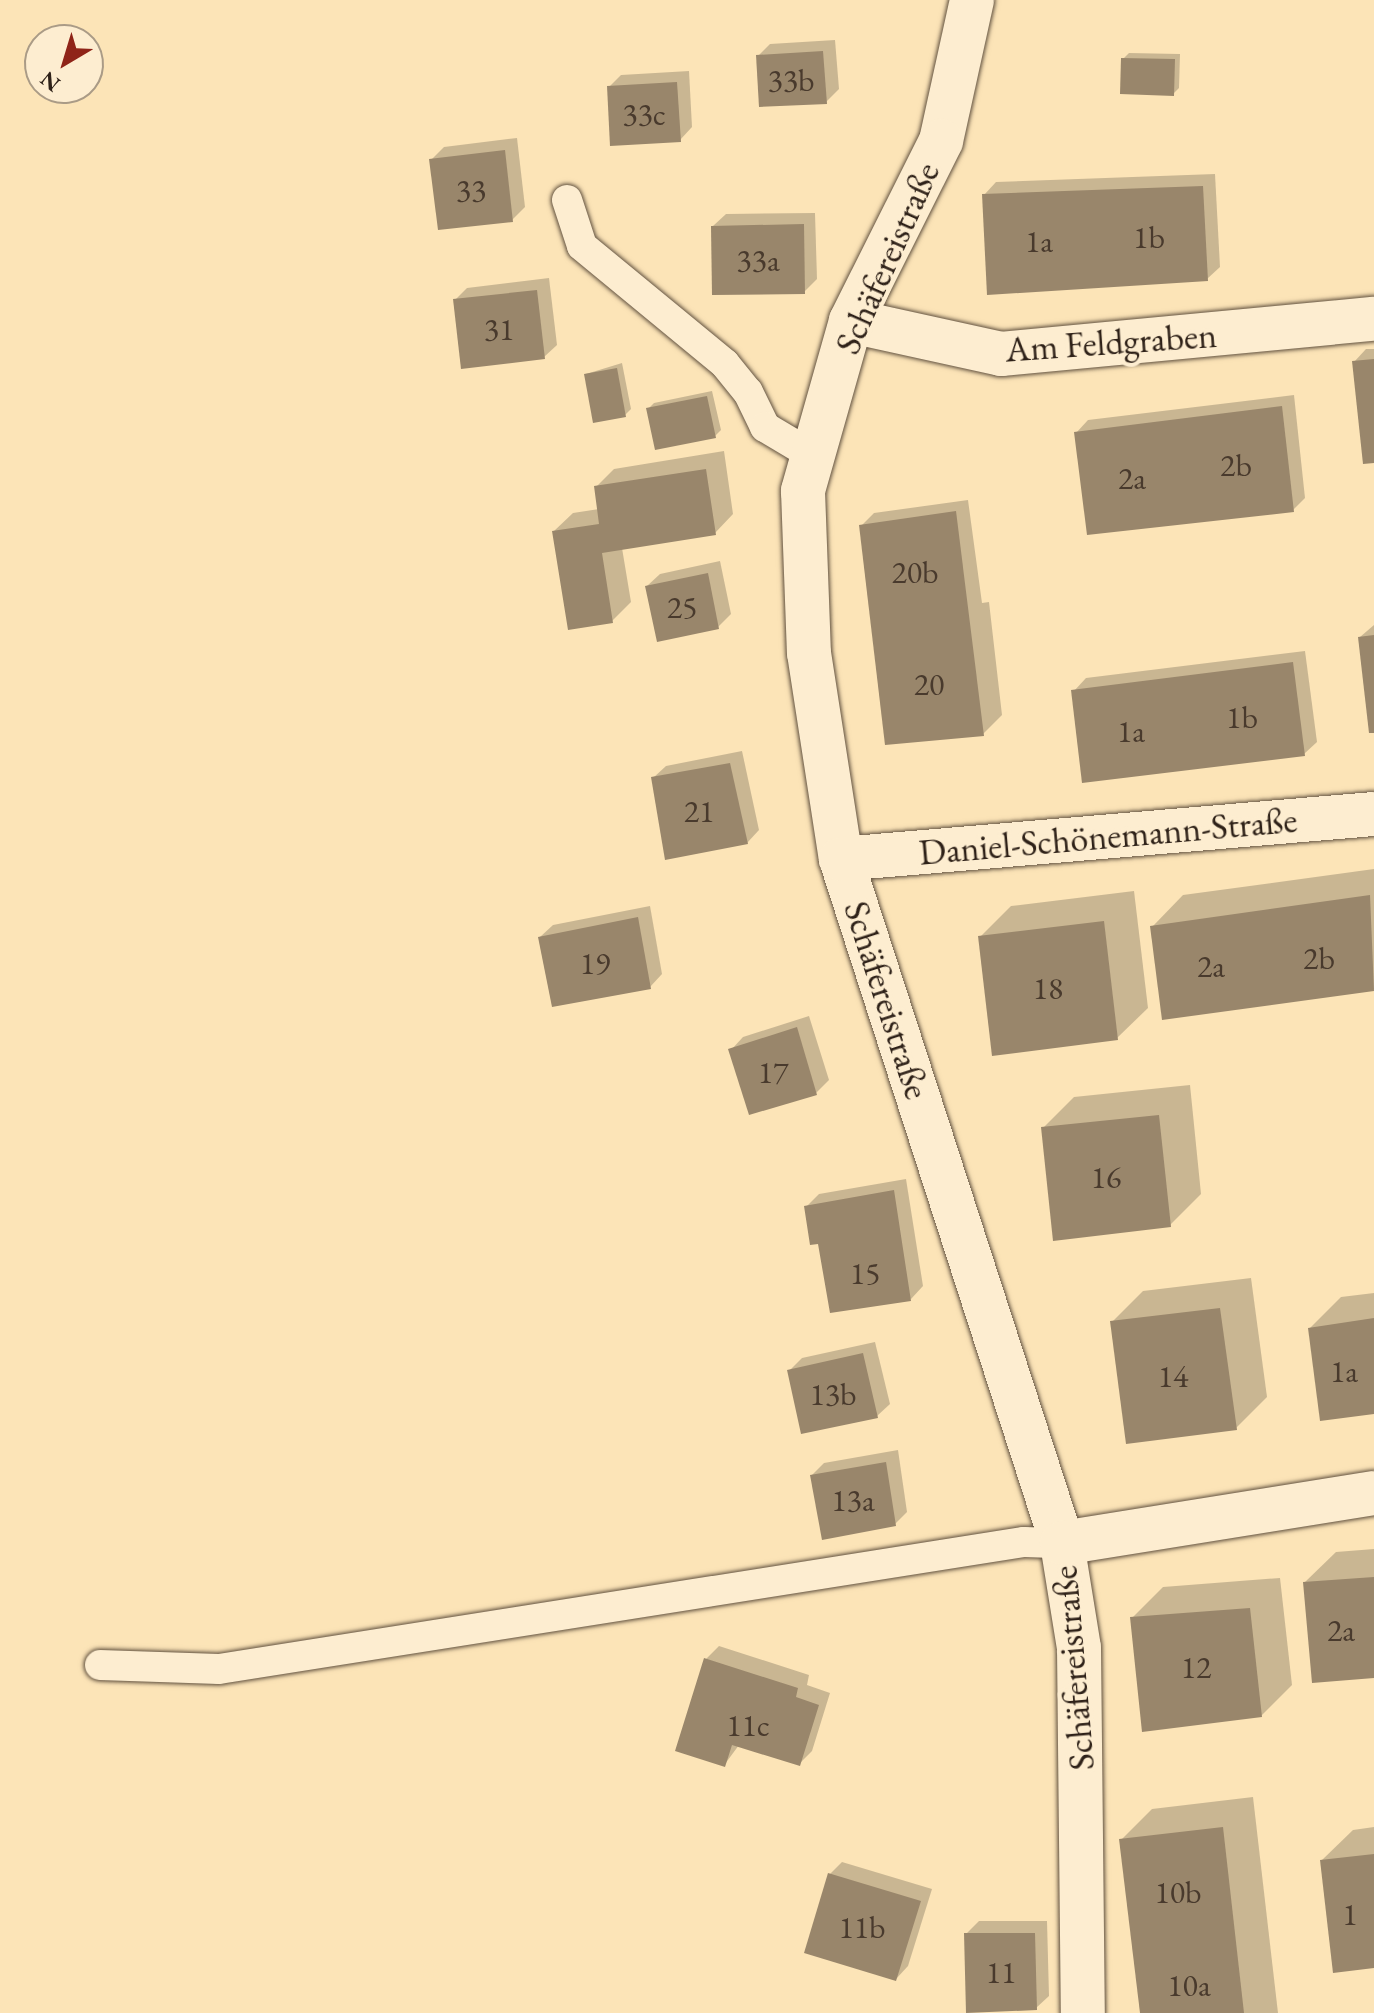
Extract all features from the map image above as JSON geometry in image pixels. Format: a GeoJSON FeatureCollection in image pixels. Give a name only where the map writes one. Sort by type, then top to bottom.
{"type":"FeatureCollection","features":[{"type":"Feature","properties":{"kind":"street","name":"Schäfereistraße"},"geometry":{"type":"LineString","coordinates":[[972,0],[941,141],[851,321],[803,491],[809,653],[841,859],[1062,1543],[1079,1648],[1083,2013]]}},
{"type":"Feature","properties":{"kind":"street","name":"Am Feldgraben"},"geometry":{"type":"LineString","coordinates":[[851,321],[1001,354],[1374,319]]}},
{"type":"Feature","properties":{"kind":"street","name":"Daniel-Schönemann-Straße"},"geometry":{"type":"LineString","coordinates":[[841,859],[1374,814]]}},
{"type":"Feature","properties":{"kind":"street"},"geometry":{"type":"LineString","coordinates":[[1062,1543],[1374,1493]]}},
{"type":"Feature","properties":{"kind":"lane"},"geometry":{"type":"LineString","coordinates":[[567,200],[582,246],[725,364],[748,392],[765,427],[812,455]]}},
{"type":"Feature","properties":{"kind":"lane"},"geometry":{"type":"LineString","coordinates":[[100,1665],[235,1667],[1024,1542],[1062,1543]]}},
{"type":"Feature","properties":{"kind":"building"},"geometry":{"type":"Polygon","coordinates":[[[823,51],[827,104],[759,107],[756,55],[823,51]]]}},
{"type":"Feature","properties":{"kind":"building"},"geometry":{"type":"Polygon","coordinates":[[[1121,58],[1175,59],[1174,96],[1120,94],[1121,58]]]}},
{"type":"Feature","properties":{"kind":"building"},"geometry":{"type":"Polygon","coordinates":[[[677,82],[681,142],[610,146],[607,86],[677,82]]]}},
{"type":"Feature","properties":{"kind":"building"},"geometry":{"type":"Polygon","coordinates":[[[505,150],[513,222],[438,230],[429,159],[505,150]]]}},
{"type":"Feature","properties":{"kind":"building"},"geometry":{"type":"Polygon","coordinates":[[[1203,186],[1208,281],[987,295],[982,194],[1203,186]]]}},
{"type":"Feature","properties":{"kind":"building"},"geometry":{"type":"Polygon","coordinates":[[[804,224],[805,294],[712,295],[711,226],[804,224]]]}},
{"type":"Feature","properties":{"kind":"building"},"geometry":{"type":"Polygon","coordinates":[[[537,290],[545,359],[461,369],[453,299],[537,290]]]}},
{"type":"Feature","properties":{"kind":"building"},"geometry":{"type":"Polygon","coordinates":[[[1374,359],[1374,463],[1363,464],[1352,361],[1374,359]]]}},
{"type":"Feature","properties":{"kind":"building"},"geometry":{"type":"Polygon","coordinates":[[[617,368],[626,417],[593,423],[584,374],[617,368]]]}},
{"type":"Feature","properties":{"kind":"building"},"geometry":{"type":"Polygon","coordinates":[[[707,396],[716,438],[655,450],[646,408],[707,396]]]}},
{"type":"Feature","properties":{"kind":"building"},"geometry":{"type":"Polygon","coordinates":[[[1282,406],[1294,512],[1087,535],[1074,432],[1282,406]]]}},
{"type":"Feature","properties":{"kind":"building"},"geometry":{"type":"Polygon","coordinates":[[[706,469],[716,535],[602,553],[613,623],[568,630],[552,531],[599,524],[594,486],[706,469]]]}},
{"type":"Feature","properties":{"kind":"building"},"geometry":{"type":"Polygon","coordinates":[[[956,511],[984,736],[885,745],[859,525],[956,511]]]}},
{"type":"Feature","properties":{"kind":"building"},"geometry":{"type":"Polygon","coordinates":[[[708,573],[719,629],[657,642],[645,586],[708,573]]]}},
{"type":"Feature","properties":{"kind":"building"},"geometry":{"type":"Polygon","coordinates":[[[1374,635],[1374,733],[1369,733],[1358,637],[1374,635]]]}},
{"type":"Feature","properties":{"kind":"building"},"geometry":{"type":"Polygon","coordinates":[[[1293,662],[1305,756],[1082,783],[1071,690],[1293,662]]]}},
{"type":"Feature","properties":{"kind":"building"},"geometry":{"type":"Polygon","coordinates":[[[730,763],[748,844],[665,860],[651,777],[730,763]]]}},
{"type":"Feature","properties":{"kind":"building"},"geometry":{"type":"Polygon","coordinates":[[[1370,895],[1374,991],[1162,1020],[1150,926],[1370,895]]]}},
{"type":"Feature","properties":{"kind":"building"},"geometry":{"type":"Polygon","coordinates":[[[638,917],[651,989],[552,1007],[538,937],[638,917]]]}},
{"type":"Feature","properties":{"kind":"building"},"geometry":{"type":"Polygon","coordinates":[[[1104,921],[1118,1040],[992,1056],[978,936],[1104,921]]]}},
{"type":"Feature","properties":{"kind":"building"},"geometry":{"type":"Polygon","coordinates":[[[797,1027],[817,1095],[749,1115],[728,1049],[797,1027]]]}},
{"type":"Feature","properties":{"kind":"building"},"geometry":{"type":"Polygon","coordinates":[[[1159,1115],[1171,1227],[1053,1241],[1041,1127],[1159,1115]]]}},
{"type":"Feature","properties":{"kind":"building"},"geometry":{"type":"Polygon","coordinates":[[[894,1190],[911,1301],[830,1313],[818,1244],[810,1245],[804,1206],[894,1190]]]}},
{"type":"Feature","properties":{"kind":"building"},"geometry":{"type":"Polygon","coordinates":[[[1220,1308],[1237,1430],[1126,1444],[1110,1321],[1220,1308]]]}},
{"type":"Feature","properties":{"kind":"building"},"geometry":{"type":"Polygon","coordinates":[[[1374,1318],[1374,1414],[1320,1421],[1308,1328],[1374,1318]]]}},
{"type":"Feature","properties":{"kind":"building"},"geometry":{"type":"Polygon","coordinates":[[[863,1353],[878,1418],[801,1434],[787,1370],[863,1353]]]}},
{"type":"Feature","properties":{"kind":"building"},"geometry":{"type":"Polygon","coordinates":[[[886,1462],[896,1526],[822,1540],[810,1475],[886,1462]]]}},
{"type":"Feature","properties":{"kind":"building"},"geometry":{"type":"Polygon","coordinates":[[[1374,1577],[1374,1678],[1312,1683],[1303,1582],[1374,1577]]]}},
{"type":"Feature","properties":{"kind":"building"},"geometry":{"type":"Polygon","coordinates":[[[1250,1608],[1262,1717],[1142,1732],[1130,1617],[1250,1608]]]}},
{"type":"Feature","properties":{"kind":"building"},"geometry":{"type":"Polygon","coordinates":[[[704,1658],[798,1688],[796,1697],[819,1705],[800,1766],[732,1745],[725,1767],[675,1751],[704,1658]]]}},
{"type":"Feature","properties":{"kind":"building"},"geometry":{"type":"Polygon","coordinates":[[[1223,1827],[1244,2013],[1140,2013],[1119,1839],[1223,1827]]]}},
{"type":"Feature","properties":{"kind":"building"},"geometry":{"type":"Polygon","coordinates":[[[1374,1854],[1374,1968],[1333,1973],[1320,1860],[1374,1854]]]}},
{"type":"Feature","properties":{"kind":"building"},"geometry":{"type":"Polygon","coordinates":[[[828,1873],[921,1901],[896,1981],[804,1953],[828,1873]]]}},
{"type":"Feature","properties":{"kind":"building"},"geometry":{"type":"Polygon","coordinates":[[[964,1933],[1035,1933],[1037,2010],[966,2013],[964,1933]]]}}]}
